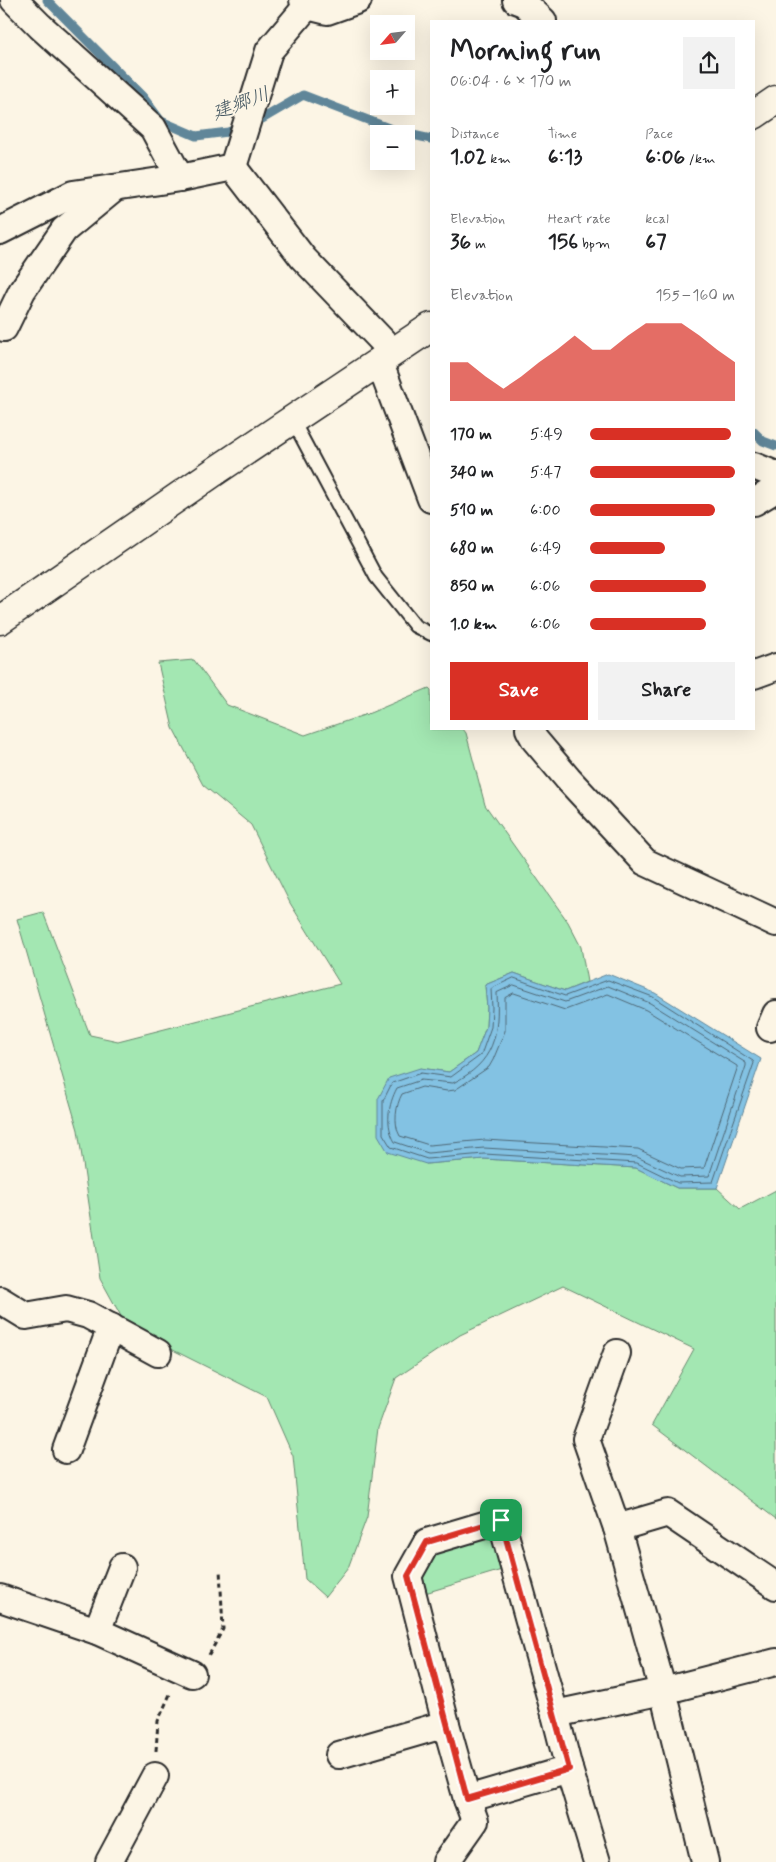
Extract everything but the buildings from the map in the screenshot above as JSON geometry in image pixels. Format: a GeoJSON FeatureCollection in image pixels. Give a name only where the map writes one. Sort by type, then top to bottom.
{"type":"FeatureCollection","features":[{"type":"Feature","properties":{"kind":"street"},"geometry":{"type":"LineString","coordinates":[[14,0],[40,26],[153,128],[180,178]]}},
{"type":"Feature","properties":{"kind":"street"},"geometry":{"type":"LineString","coordinates":[[234,161],[269,51],[305,3],[327,11],[358,0]]}},
{"type":"Feature","properties":{"kind":"street"},"geometry":{"type":"LineString","coordinates":[[516,0],[524,3],[542,20]]}},
{"type":"Feature","properties":{"kind":"street"},"geometry":{"type":"LineString","coordinates":[[755,113],[776,100]]}},
{"type":"Feature","properties":{"kind":"street"},"geometry":{"type":"LineString","coordinates":[[0,230],[73,194],[180,178],[234,161]]}},
{"type":"Feature","properties":{"kind":"street"},"geometry":{"type":"LineString","coordinates":[[234,161],[303,258],[386,356],[430,496]]}},
{"type":"Feature","properties":{"kind":"street"},"geometry":{"type":"LineString","coordinates":[[4,328],[22,291],[64,230],[116,187]]}},
{"type":"Feature","properties":{"kind":"street"},"geometry":{"type":"LineString","coordinates":[[0,620],[292,419],[430,328]]}},
{"type":"Feature","properties":{"kind":"street"},"geometry":{"type":"LineString","coordinates":[[755,466],[776,475]]}},
{"type":"Feature","properties":{"kind":"street"},"geometry":{"type":"LineString","coordinates":[[755,501],[776,489]]}},
{"type":"Feature","properties":{"kind":"street"},"geometry":{"type":"LineString","coordinates":[[755,675],[776,667]]}},
{"type":"Feature","properties":{"kind":"street"},"geometry":{"type":"LineString","coordinates":[[530,730],[535,740],[568,779],[645,862],[776,923]]}},
{"type":"Feature","properties":{"kind":"street"},"geometry":{"type":"LineString","coordinates":[[0,1300],[26,1316],[66,1309],[88,1315],[158,1353]]}},
{"type":"Feature","properties":{"kind":"street"},"geometry":{"type":"LineString","coordinates":[[66,1450],[111,1327]]}},
{"type":"Feature","properties":{"kind":"street"},"geometry":{"type":"LineString","coordinates":[[617,1353],[586,1439],[617,1528],[663,1691],[705,1862]]}},
{"type":"Feature","properties":{"kind":"street"},"geometry":{"type":"LineString","coordinates":[[617,1528],[668,1513],[776,1586]]}},
{"type":"Feature","properties":{"kind":"street"},"geometry":{"type":"LineString","coordinates":[[446,1862],[476,1822],[467,1799],[446,1724],[408,1576],[427,1542],[501,1520],[569,1769],[597,1862]]}},
{"type":"Feature","properties":{"kind":"street"},"geometry":{"type":"LineString","coordinates":[[97,1631],[122,1567]]}},
{"type":"Feature","properties":{"kind":"street"},"geometry":{"type":"LineString","coordinates":[[0,1598],[97,1631],[192,1674]]}},
{"type":"Feature","properties":{"kind":"street"},"geometry":{"type":"LineString","coordinates":[[555,1714],[663,1691],[776,1662]]}},
{"type":"Feature","properties":{"kind":"street"},"geometry":{"type":"LineString","coordinates":[[339,1755],[446,1724]]}},
{"type":"Feature","properties":{"kind":"street"},"geometry":{"type":"LineString","coordinates":[[467,1799],[569,1769]]}},
{"type":"Feature","properties":{"kind":"street"},"geometry":{"type":"LineString","coordinates":[[109,1862],[155,1776]]}},
{"type":"Feature","properties":{"kind":"lane"},"geometry":{"type":"LineString","coordinates":[[292,419],[376,577],[415,626],[430,634]]}},
{"type":"Feature","properties":{"kind":"green space"},"geometry":{"type":"Polygon","coordinates":[[[194,660],[227,705],[305,735],[370,713],[429,688],[430,730],[464,730],[466,733],[485,805],[568,922],[581,947],[587,982],[565,991],[514,973],[485,985],[486,1027],[476,1053],[449,1072],[420,1068],[426,1164],[484,1159],[636,1168],[677,1188],[717,1188],[740,1209],[776,1190],[776,1519],[652,1425],[694,1349],[563,1286],[460,1335],[396,1378],[378,1428],[367,1517],[348,1568],[325,1597],[305,1579],[293,1456],[267,1397],[127,1327],[100,1278],[78,1130],[17,919],[43,912],[90,1035],[118,1041],[340,984],[290,903],[251,825],[203,785],[173,728],[158,663],[194,660]]]}},
{"type":"Feature","properties":{"kind":"green space"},"geometry":{"type":"Polygon","coordinates":[[[495,1529],[505,1569],[425,1593],[420,1573],[433,1548],[495,1529]]]}},
{"type":"Feature","properties":{"kind":"water"},"geometry":{"type":"Polygon","coordinates":[[[514,973],[565,991],[608,974],[655,993],[761,1059],[717,1188],[677,1188],[636,1168],[484,1159],[426,1164],[388,1152],[378,1135],[378,1099],[389,1078],[420,1068],[449,1072],[476,1053],[486,1027],[485,985],[514,973]]]}},
{"type":"Feature","properties":{"kind":"waterway","name":"建郷川"},"geometry":{"type":"LineString","coordinates":[[47,0],[143,97],[161,121],[196,136],[228,132],[262,119],[303,95],[399,132],[430,139]]}},
{"type":"Feature","properties":{"kind":"waterway","name":"建郷川"},"geometry":{"type":"LineString","coordinates":[[755,433],[763,441],[776,446]]}},
{"type":"Feature","properties":{"kind":"route"},"geometry":{"type":"LineString","coordinates":[[501,1520],[569,1769],[467,1799],[408,1576],[427,1542],[501,1520]]}}]}
